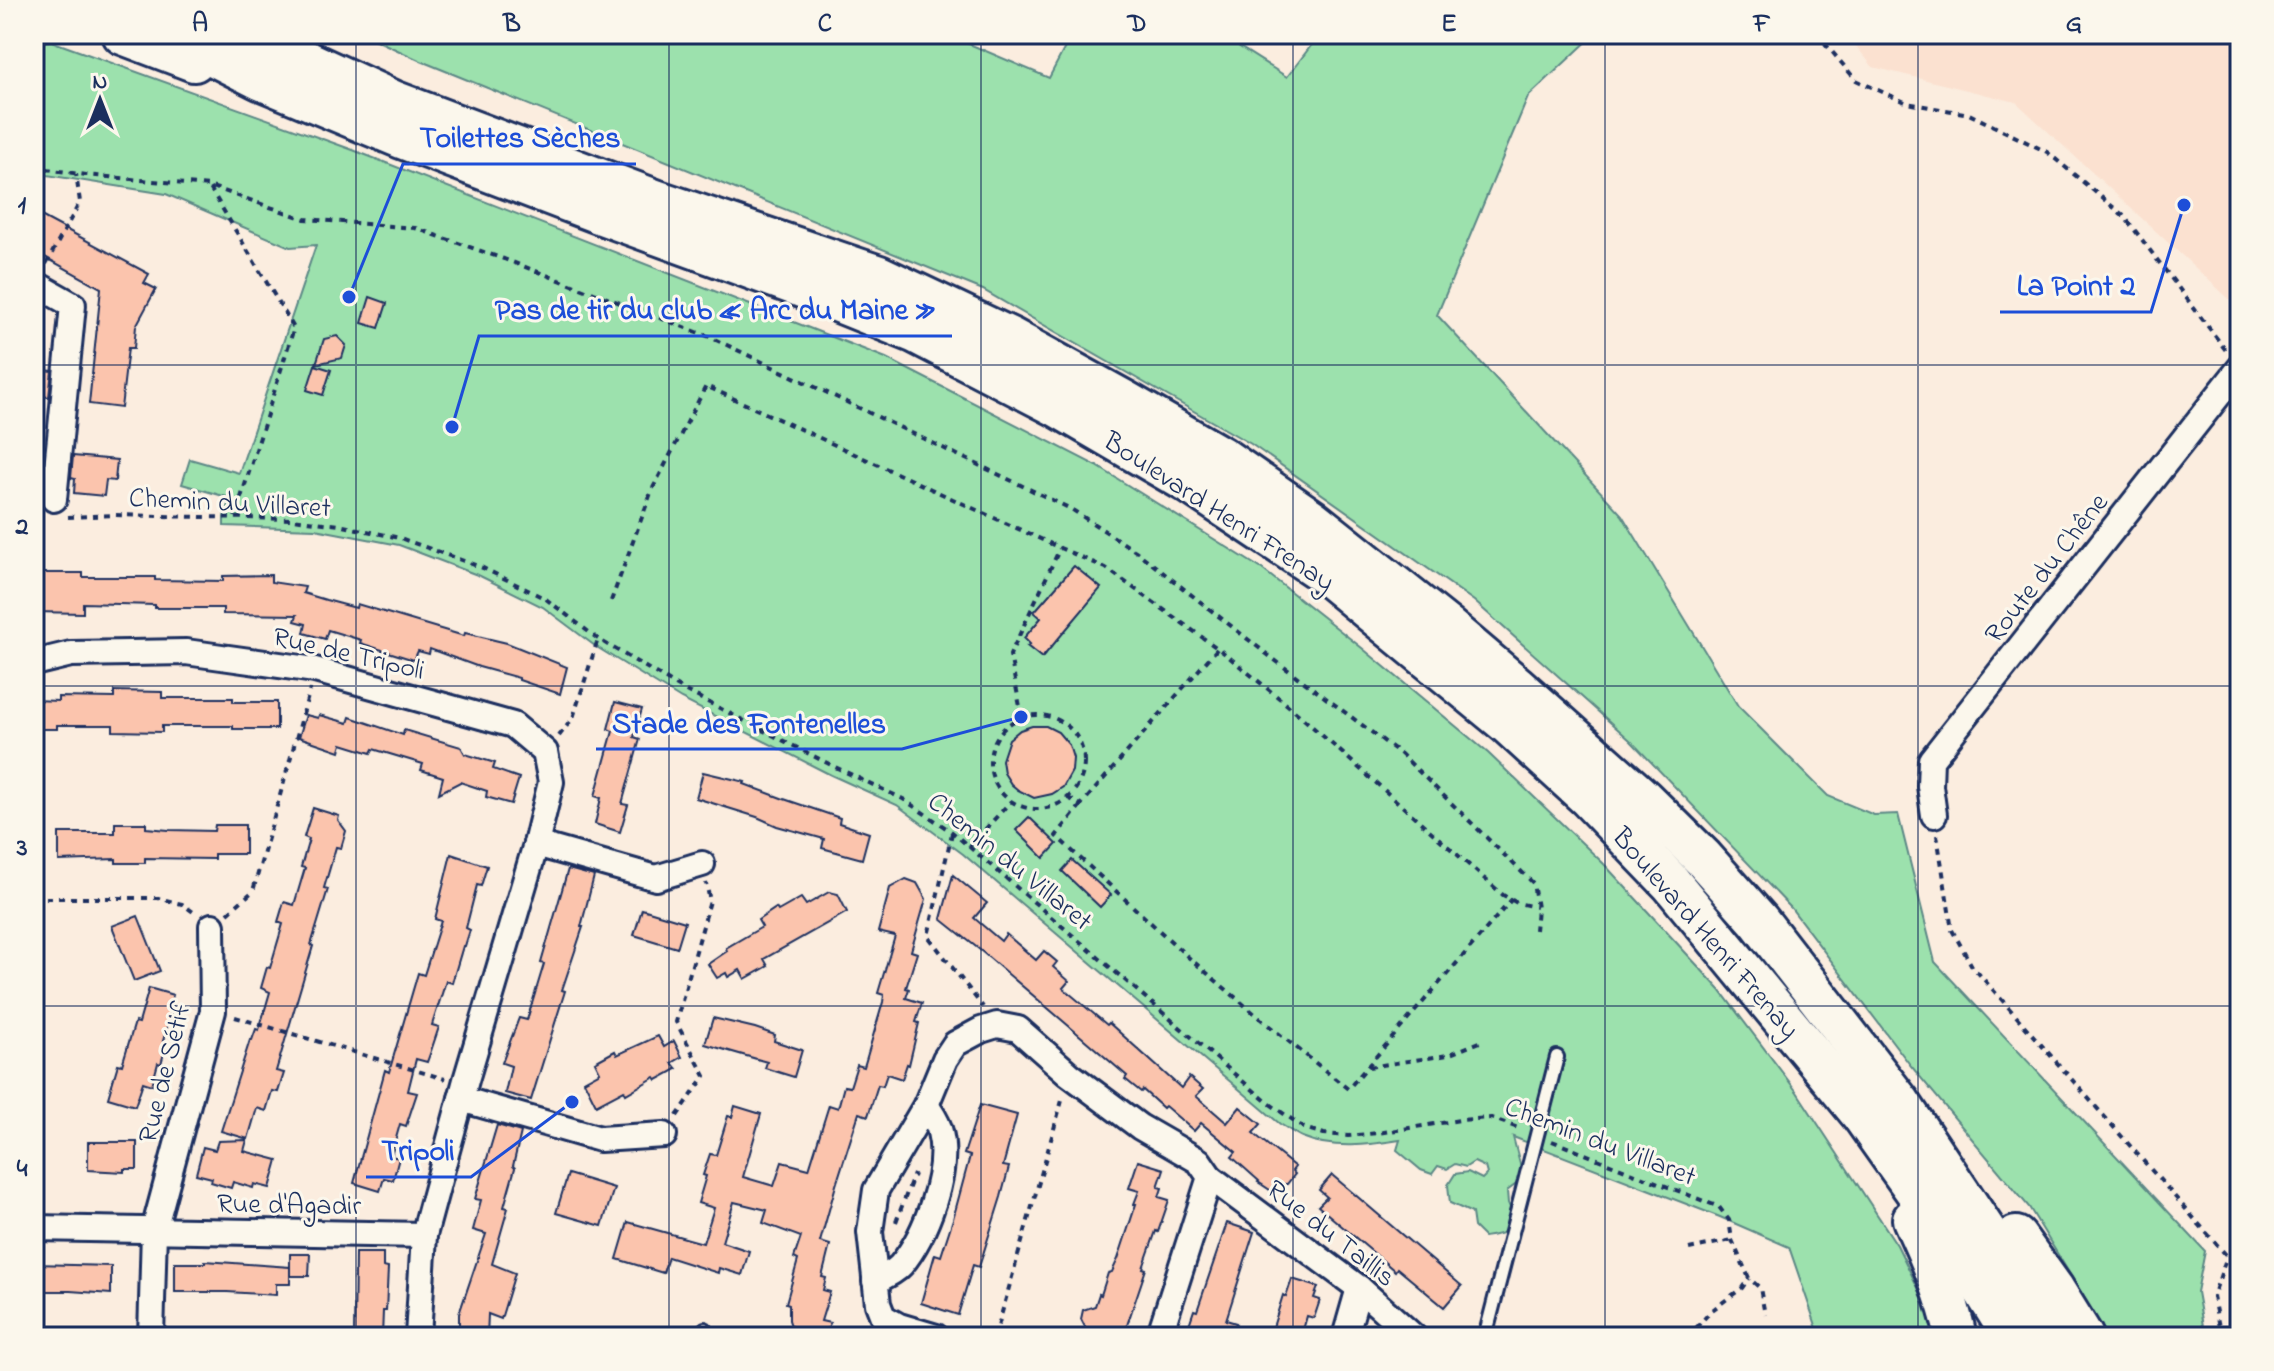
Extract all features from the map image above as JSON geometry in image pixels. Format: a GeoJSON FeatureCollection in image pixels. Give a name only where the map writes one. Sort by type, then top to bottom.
{"type":"FeatureCollection","features":[{"type":"Feature","properties":{"kind":"highway"},"geometry":{"type":"LineString","coordinates":[[123,34],[275,93],[304,98]]}},
{"type":"Feature","properties":{"kind":"highway","name":"Boulevard Henri Frenay"},"geometry":{"type":"LineString","coordinates":[[171,34],[304,98],[402,138],[799,286],[916,333],[1057,406],[1191,484],[1323,572],[1508,724],[1589,798],[1671,883],[1862,1115],[1969,1266],[2013,1337]]}},
{"type":"Feature","properties":{"kind":"highway","name":"Boulevard Henri Frenay"},"geometry":{"type":"LineString","coordinates":[[247,34],[393,101],[655,200],[879,276],[1010,338],[1126,402],[1221,457],[1312,520],[1515,685],[1643,799],[1703,858],[1759,921],[1900,1103],[1996,1247],[2047,1337]]}},
{"type":"Feature","properties":{"kind":"highway"},"geometry":{"type":"LineString","coordinates":[[292,34],[393,101]]}},
{"type":"Feature","properties":{"kind":"highway"},"geometry":{"type":"LineString","coordinates":[[1900,1103],[1982,1190],[2054,1290],[2083,1337]]}},
{"type":"Feature","properties":{"kind":"highway"},"geometry":{"type":"LineString","coordinates":[[1862,1115],[1934,1264],[1950,1305],[1956,1337]]}},
{"type":"Feature","properties":{"kind":"street"},"geometry":{"type":"LineString","coordinates":[[34,283],[73,305],[60,508]]}},
{"type":"Feature","properties":{"kind":"street","name":"Route du Chêne"},"geometry":{"type":"LineString","coordinates":[[1934,815],[1930,786],[1931,760],[2240,368]]}},
{"type":"Feature","properties":{"kind":"street","name":"Rue de Tripoli"},"geometry":{"type":"LineString","coordinates":[[34,663],[71,654],[186,652],[315,670],[513,725],[545,752]]}},
{"type":"Feature","properties":{"kind":"street"},"geometry":{"type":"LineString","coordinates":[[418,1337],[424,1235],[536,844],[551,782],[545,752]]}},
{"type":"Feature","properties":{"kind":"street"},"geometry":{"type":"LineString","coordinates":[[536,844],[656,878],[702,864]]}},
{"type":"Feature","properties":{"kind":"street","name":"Rue de Sétif"},"geometry":{"type":"LineString","coordinates":[[154,1230],[213,1011],[212,926]]}},
{"type":"Feature","properties":{"kind":"street"},"geometry":{"type":"LineString","coordinates":[[936,1337],[899,1326],[883,1317],[878,1304],[870,1232],[876,1190],[926,1105],[945,1059],[955,1044],[997,1025]]}},
{"type":"Feature","properties":{"kind":"street","name":"Rue du Taillis"},"geometry":{"type":"LineString","coordinates":[[997,1025],[1018,1029],[1069,1074],[1140,1127],[1199,1161],[1210,1177],[1359,1288],[1414,1337]]}},
{"type":"Feature","properties":{"kind":"street"},"geometry":{"type":"LineString","coordinates":[[463,1092],[600,1139],[664,1135]]}},
{"type":"Feature","properties":{"kind":"street"},"geometry":{"type":"LineString","coordinates":[[875,1281],[899,1268],[921,1236],[934,1199],[943,1160],[942,1145],[940,1131],[926,1105]]}},
{"type":"Feature","properties":{"kind":"street"},"geometry":{"type":"LineString","coordinates":[[1159,1337],[1210,1177]]}},
{"type":"Feature","properties":{"kind":"street","name":"Rue d'Agadir"},"geometry":{"type":"LineString","coordinates":[[34,1228],[424,1235]]}},
{"type":"Feature","properties":{"kind":"street"},"geometry":{"type":"LineString","coordinates":[[151,1337],[154,1230]]}},
{"type":"Feature","properties":{"kind":"street"},"geometry":{"type":"LineString","coordinates":[[1345,1337],[1359,1288]]}},
{"type":"Feature","properties":{"kind":"lane"},"geometry":{"type":"LineString","coordinates":[[1485,1337],[1557,1057]]}},
{"type":"Feature","properties":{"kind":"path"},"geometry":{"type":"LineString","coordinates":[[1817,34],[1856,80],[1907,103],[1969,114],[2047,152],[2124,216],[2240,368]]}},
{"type":"Feature","properties":{"kind":"path"},"geometry":{"type":"LineString","coordinates":[[34,167],[209,186],[305,219],[415,228],[710,337],[1071,509],[1137,552],[1401,754],[1533,883],[1537,908],[1535,930]]}},
{"type":"Feature","properties":{"kind":"path"},"geometry":{"type":"LineString","coordinates":[[34,283],[80,202],[76,173]]}},
{"type":"Feature","properties":{"kind":"path"},"geometry":{"type":"LineString","coordinates":[[209,186],[294,328],[235,517]]}},
{"type":"Feature","properties":{"kind":"path"},"geometry":{"type":"LineString","coordinates":[[611,601],[652,490],[706,386],[1106,568],[1217,648],[1290,707],[1503,895],[1537,908]]}},
{"type":"Feature","properties":{"kind":"path","name":"Chemin du Villaret"},"geometry":{"type":"LineString","coordinates":[[60,508],[316,521],[400,538],[483,568],[546,599],[598,639],[684,690],[903,799],[952,832],[1254,1091],[1304,1128],[1348,1136],[1491,1118],[1719,1207],[1729,1220],[1732,1240],[1749,1278],[1760,1288],[1765,1315]]}},
{"type":"Feature","properties":{"kind":"path"},"geometry":{"type":"LineString","coordinates":[[1022,717],[1010,655],[1060,548]]}},
{"type":"Feature","properties":{"kind":"path"},"geometry":{"type":"LineString","coordinates":[[545,752],[573,718],[598,639]]}},
{"type":"Feature","properties":{"kind":"path"},"geometry":{"type":"LineString","coordinates":[[1217,648],[1056,836],[1262,1020],[1348,1089],[1512,899]]}},
{"type":"Feature","properties":{"kind":"path"},"geometry":{"type":"LineString","coordinates":[[34,898],[158,898],[182,904],[212,926],[253,891],[315,670]]}},
{"type":"Feature","properties":{"kind":"path"},"geometry":{"type":"LineString","coordinates":[[1047,716],[1070,728],[1078,739],[1084,763],[1082,776],[1068,798],[1050,807],[1020,806],[1002,794],[995,784],[989,762],[995,740],[1002,730],[1022,717],[1047,716]]}},
{"type":"Feature","properties":{"kind":"path"},"geometry":{"type":"LineString","coordinates":[[1068,798],[1081,805]]}},
{"type":"Feature","properties":{"kind":"path"},"geometry":{"type":"LineString","coordinates":[[969,847],[1011,801]]}},
{"type":"Feature","properties":{"kind":"path"},"geometry":{"type":"LineString","coordinates":[[1934,815],[1952,930],[1972,966],[2227,1256],[2240,1261]]}},
{"type":"Feature","properties":{"kind":"path"},"geometry":{"type":"LineString","coordinates":[[952,832],[928,936],[997,1025]]}},
{"type":"Feature","properties":{"kind":"path"},"geometry":{"type":"LineString","coordinates":[[664,1135],[705,1076],[676,1022],[710,901],[702,864]]}},
{"type":"Feature","properties":{"kind":"path"},"geometry":{"type":"LineString","coordinates":[[213,1011],[463,1092]]}},
{"type":"Feature","properties":{"kind":"path"},"geometry":{"type":"LineString","coordinates":[[1366,1068],[1448,1055],[1480,1042]]}},
{"type":"Feature","properties":{"kind":"path"},"geometry":{"type":"LineString","coordinates":[[995,1337],[1069,1074]]}},
{"type":"Feature","properties":{"kind":"path"},"geometry":{"type":"LineString","coordinates":[[891,1232],[918,1162]]}},
{"type":"Feature","properties":{"kind":"path"},"geometry":{"type":"LineString","coordinates":[[1689,1249],[1732,1240]]}},
{"type":"Feature","properties":{"kind":"path"},"geometry":{"type":"LineString","coordinates":[[2221,1337],[2213,1297],[2227,1256]]}},
{"type":"Feature","properties":{"kind":"path"},"geometry":{"type":"LineString","coordinates":[[1688,1337],[1711,1311],[1742,1288],[1749,1278]]}},
{"type":"Feature","properties":{"kind":"shaded area"},"geometry":{"type":"Polygon","coordinates":[[[1846,34],[2240,34],[2240,309],[2016,102],[1873,67],[1846,34]]]}},
{"type":"Feature","properties":{"kind":"green space"},"geometry":{"type":"Polygon","coordinates":[[[363,34],[946,34],[1049,78],[1072,34],[1219,34],[1287,77],[1320,34],[1595,34],[1528,97],[1437,315],[1622,515],[1738,706],[1828,796],[1874,815],[1898,814],[1935,962],[2205,1251],[2197,1292],[2205,1337],[2108,1337],[2029,1207],[1911,1066],[1791,908],[1630,740],[1474,601],[1251,444],[983,290],[421,61],[363,34]]]}},
{"type":"Feature","properties":{"kind":"green space"},"geometry":{"type":"Polygon","coordinates":[[[51,41],[353,150],[886,358],[1097,466],[1262,569],[1488,753],[1604,864],[1720,990],[1797,1092],[1897,1245],[1927,1306],[1934,1337],[1820,1337],[1789,1247],[1513,1137],[1521,1168],[1519,1182],[1507,1191],[1513,1214],[1504,1232],[1484,1237],[1474,1227],[1472,1213],[1450,1203],[1448,1185],[1455,1174],[1468,1172],[1482,1179],[1487,1174],[1485,1167],[1474,1162],[1466,1167],[1455,1164],[1447,1169],[1438,1166],[1432,1174],[1421,1170],[1397,1150],[1400,1140],[1338,1145],[1314,1141],[1294,1133],[963,854],[897,805],[681,699],[595,646],[543,607],[480,576],[399,545],[315,529],[224,526],[230,498],[182,484],[190,459],[239,473],[316,245],[290,247],[166,194],[34,173],[34,44],[51,41]]]}},
{"type":"Feature","properties":{"kind":"building"},"geometry":{"type":"Polygon","coordinates":[[[41,216],[149,274],[144,283],[156,289],[136,326],[134,348],[128,348],[121,408],[89,404],[101,288],[34,251],[34,229],[41,216]]]}},
{"type":"Feature","properties":{"kind":"building"},"geometry":{"type":"Polygon","coordinates":[[[370,297],[387,303],[379,328],[362,323],[370,297]]]}},
{"type":"Feature","properties":{"kind":"building"},"geometry":{"type":"Polygon","coordinates":[[[337,336],[346,345],[342,358],[316,364],[324,339],[337,336]]]}},
{"type":"Feature","properties":{"kind":"building"},"geometry":{"type":"Polygon","coordinates":[[[315,365],[331,370],[323,395],[307,390],[315,365]]]}},
{"type":"Feature","properties":{"kind":"building"},"geometry":{"type":"Polygon","coordinates":[[[34,369],[52,371],[49,397],[34,395],[34,369]]]}},
{"type":"Feature","properties":{"kind":"building"},"geometry":{"type":"Polygon","coordinates":[[[34,445],[44,446],[41,476],[34,475],[34,445]]]}},
{"type":"Feature","properties":{"kind":"building"},"geometry":{"type":"Polygon","coordinates":[[[73,456],[117,460],[115,481],[106,480],[104,496],[74,493],[75,479],[71,478],[73,456]]]}},
{"type":"Feature","properties":{"kind":"building"},"geometry":{"type":"Polygon","coordinates":[[[1074,566],[1101,588],[1042,658],[1027,646],[1030,644],[1024,638],[1041,618],[1034,612],[1074,566]]]}},
{"type":"Feature","properties":{"kind":"building"},"geometry":{"type":"Polygon","coordinates":[[[35,573],[223,581],[223,576],[271,575],[271,582],[305,587],[303,593],[356,608],[357,604],[464,636],[465,633],[507,643],[567,667],[560,694],[430,649],[429,654],[418,651],[414,660],[328,630],[325,639],[304,633],[306,624],[295,621],[297,615],[223,614],[223,608],[155,608],[155,605],[83,603],[83,613],[35,612],[35,573]]]}},
{"type":"Feature","properties":{"kind":"building"},"geometry":{"type":"Polygon","coordinates":[[[114,691],[162,692],[162,698],[233,698],[233,702],[277,702],[277,729],[162,726],[162,732],[113,731],[113,725],[57,725],[57,729],[34,729],[34,700],[114,698],[114,691]]]}},
{"type":"Feature","properties":{"kind":"building"},"geometry":{"type":"Polygon","coordinates":[[[615,702],[642,709],[634,737],[640,739],[622,804],[628,805],[620,832],[595,824],[601,798],[595,796],[613,731],[608,729],[615,702]]]}},
{"type":"Feature","properties":{"kind":"building"},"geometry":{"type":"Polygon","coordinates":[[[306,715],[318,718],[319,715],[348,723],[350,717],[403,735],[404,730],[461,747],[465,754],[495,763],[493,769],[519,778],[511,804],[486,797],[487,791],[460,782],[439,793],[443,777],[421,770],[423,764],[373,749],[371,753],[342,744],[340,751],[299,737],[306,715]]]}},
{"type":"Feature","properties":{"kind":"building"},"geometry":{"type":"Polygon","coordinates":[[[1046,726],[1058,732],[1069,745],[1073,758],[1072,771],[1063,787],[1052,794],[1034,798],[1011,784],[1004,773],[1002,760],[1009,739],[1020,730],[1046,726]]]}},
{"type":"Feature","properties":{"kind":"building"},"geometry":{"type":"Polygon","coordinates":[[[703,772],[745,782],[840,818],[839,823],[869,833],[862,859],[822,848],[824,839],[696,798],[703,772]]]}},
{"type":"Feature","properties":{"kind":"building"},"geometry":{"type":"Polygon","coordinates":[[[313,808],[339,816],[338,820],[346,831],[341,848],[336,847],[324,888],[328,889],[276,1071],[284,1073],[278,1092],[272,1091],[266,1111],[257,1108],[248,1139],[221,1131],[250,1040],[256,1029],[259,1030],[270,992],[261,988],[283,924],[278,922],[284,902],[294,905],[305,868],[301,867],[309,839],[304,837],[313,808]]]}},
{"type":"Feature","properties":{"kind":"building"},"geometry":{"type":"Polygon","coordinates":[[[1029,817],[1057,844],[1044,858],[1016,830],[1029,817]]]}},
{"type":"Feature","properties":{"kind":"building"},"geometry":{"type":"Polygon","coordinates":[[[115,823],[146,823],[146,828],[169,830],[214,831],[215,825],[245,825],[245,854],[214,854],[214,859],[145,858],[145,863],[116,863],[116,859],[59,861],[59,833],[115,833],[115,823]]]}},
{"type":"Feature","properties":{"kind":"building"},"geometry":{"type":"Polygon","coordinates":[[[451,854],[487,866],[481,886],[477,885],[466,928],[470,930],[465,946],[452,983],[446,981],[432,1025],[439,1027],[427,1062],[416,1059],[408,1091],[417,1093],[406,1126],[400,1124],[391,1156],[399,1158],[393,1180],[384,1178],[380,1191],[354,1183],[385,1070],[389,1072],[418,973],[424,975],[441,921],[435,919],[451,854]]]}},
{"type":"Feature","properties":{"kind":"building"},"geometry":{"type":"Polygon","coordinates":[[[1072,860],[1111,895],[1100,907],[1062,871],[1072,860]]]}},
{"type":"Feature","properties":{"kind":"building"},"geometry":{"type":"Polygon","coordinates":[[[568,869],[594,876],[583,927],[562,990],[565,991],[531,1100],[505,1093],[511,1066],[502,1063],[519,1018],[527,1020],[568,869]]]}},
{"type":"Feature","properties":{"kind":"building"},"geometry":{"type":"Polygon","coordinates":[[[953,875],[987,903],[974,918],[1001,941],[1006,934],[1036,960],[1044,951],[1057,962],[1053,967],[1069,981],[1063,988],[1107,1025],[1109,1023],[1181,1088],[1189,1077],[1203,1089],[1196,1096],[1227,1123],[1240,1107],[1261,1124],[1253,1133],[1295,1167],[1292,1171],[1295,1174],[1287,1184],[1276,1194],[1258,1182],[1232,1157],[1236,1152],[1201,1123],[1194,1131],[1165,1106],[1163,1108],[1143,1090],[1141,1092],[1125,1079],[1127,1076],[941,919],[953,875]]]}},
{"type":"Feature","properties":{"kind":"building"},"geometry":{"type":"Polygon","coordinates":[[[906,879],[917,883],[926,899],[911,951],[917,953],[906,988],[909,989],[906,998],[922,1003],[916,1022],[919,1023],[909,1065],[902,1079],[887,1074],[883,1086],[878,1085],[868,1116],[859,1113],[836,1185],[820,1242],[830,1245],[822,1277],[826,1278],[823,1290],[830,1292],[821,1321],[830,1323],[826,1337],[808,1337],[790,1332],[789,1304],[786,1303],[801,1237],[763,1223],[767,1210],[734,1202],[722,1242],[749,1251],[742,1275],[719,1268],[718,1273],[668,1257],[663,1273],[617,1259],[628,1222],[703,1243],[714,1208],[698,1203],[706,1176],[703,1175],[710,1154],[716,1155],[728,1116],[732,1117],[735,1106],[761,1114],[743,1177],[774,1186],[782,1162],[809,1169],[829,1105],[838,1108],[844,1086],[850,1087],[857,1065],[864,1067],[883,1002],[884,995],[878,993],[895,936],[878,932],[890,888],[906,879]]]}},
{"type":"Feature","properties":{"kind":"building"},"geometry":{"type":"Polygon","coordinates":[[[829,892],[838,894],[847,912],[764,959],[768,966],[745,979],[740,970],[728,977],[726,973],[717,978],[708,964],[727,951],[726,948],[762,927],[758,920],[776,908],[778,911],[801,898],[806,905],[829,892]]]}},
{"type":"Feature","properties":{"kind":"building"},"geometry":{"type":"Polygon","coordinates":[[[642,909],[685,922],[677,948],[634,935],[642,909]]]}},
{"type":"Feature","properties":{"kind":"building"},"geometry":{"type":"Polygon","coordinates":[[[138,916],[160,971],[134,981],[112,926],[138,916]]]}},
{"type":"Feature","properties":{"kind":"building"},"geometry":{"type":"Polygon","coordinates":[[[149,988],[173,995],[170,1006],[173,1006],[163,1041],[167,1042],[161,1064],[158,1063],[152,1085],[143,1082],[135,1106],[108,1098],[135,1022],[139,1023],[149,988]]]}},
{"type":"Feature","properties":{"kind":"building"},"geometry":{"type":"Polygon","coordinates":[[[713,1018],[775,1035],[774,1041],[802,1050],[794,1077],[765,1068],[767,1062],[705,1044],[713,1018]]]}},
{"type":"Feature","properties":{"kind":"building"},"geometry":{"type":"Polygon","coordinates":[[[658,1036],[664,1047],[674,1041],[682,1057],[672,1063],[677,1069],[596,1105],[584,1081],[600,1072],[595,1062],[615,1051],[617,1055],[658,1036]]]}},
{"type":"Feature","properties":{"kind":"building"},"geometry":{"type":"Polygon","coordinates":[[[980,1105],[1017,1115],[1003,1166],[1009,1167],[1001,1197],[979,1267],[973,1265],[958,1315],[921,1303],[935,1254],[941,1256],[953,1219],[970,1156],[964,1154],[980,1105]]]}},
{"type":"Feature","properties":{"kind":"building"},"geometry":{"type":"Polygon","coordinates":[[[497,1125],[521,1132],[504,1207],[508,1208],[492,1264],[515,1273],[501,1319],[488,1314],[487,1337],[459,1337],[459,1314],[486,1234],[473,1230],[481,1200],[475,1199],[497,1125]]]}},
{"type":"Feature","properties":{"kind":"building"},"geometry":{"type":"Polygon","coordinates":[[[247,1140],[244,1151],[278,1160],[270,1188],[254,1184],[253,1188],[233,1182],[231,1188],[196,1174],[203,1147],[215,1150],[218,1141],[247,1140]]]}},
{"type":"Feature","properties":{"kind":"building"},"geometry":{"type":"Polygon","coordinates":[[[88,1142],[137,1142],[137,1169],[124,1169],[124,1172],[88,1170],[88,1142]]]}},
{"type":"Feature","properties":{"kind":"building"},"geometry":{"type":"Polygon","coordinates":[[[1138,1161],[1164,1169],[1158,1187],[1162,1188],[1159,1197],[1169,1200],[1143,1268],[1146,1269],[1123,1337],[1084,1337],[1083,1310],[1095,1306],[1101,1295],[1108,1273],[1112,1272],[1118,1259],[1136,1204],[1139,1191],[1129,1188],[1138,1161]]]}},
{"type":"Feature","properties":{"kind":"building"},"geometry":{"type":"Polygon","coordinates":[[[568,1174],[614,1188],[602,1226],[556,1213],[568,1174]]]}},
{"type":"Feature","properties":{"kind":"building"},"geometry":{"type":"Polygon","coordinates":[[[1332,1175],[1462,1286],[1444,1307],[1397,1268],[1395,1271],[1318,1206],[1327,1197],[1319,1190],[1332,1175]]]}},
{"type":"Feature","properties":{"kind":"building"},"geometry":{"type":"Polygon","coordinates":[[[1227,1223],[1254,1232],[1226,1320],[1236,1323],[1232,1337],[1185,1337],[1194,1310],[1197,1311],[1227,1223]]]}},
{"type":"Feature","properties":{"kind":"building"},"geometry":{"type":"Polygon","coordinates":[[[355,1253],[383,1253],[383,1267],[388,1268],[382,1337],[354,1337],[355,1253]]]}},
{"type":"Feature","properties":{"kind":"building"},"geometry":{"type":"Polygon","coordinates":[[[290,1254],[310,1254],[309,1276],[290,1276],[290,1254]]]}},
{"type":"Feature","properties":{"kind":"building"},"geometry":{"type":"Polygon","coordinates":[[[205,1261],[290,1267],[290,1284],[276,1284],[276,1295],[175,1292],[175,1263],[205,1261]]]}},
{"type":"Feature","properties":{"kind":"building"},"geometry":{"type":"Polygon","coordinates":[[[34,1264],[111,1266],[111,1294],[34,1291],[34,1264]]]}},
{"type":"Feature","properties":{"kind":"building"},"geometry":{"type":"Polygon","coordinates":[[[1292,1279],[1318,1287],[1314,1298],[1320,1300],[1314,1318],[1307,1316],[1301,1337],[1270,1337],[1283,1295],[1286,1297],[1292,1279]]]}},
{"type":"Feature","properties":{"kind":"place","name":"La Point 2"},"geometry":{"type":"Point","coordinates":[2184,205]}},
{"type":"Feature","properties":{"kind":"place","name":"Toilettes Sèches"},"geometry":{"type":"Point","coordinates":[349,297]}},
{"type":"Feature","properties":{"kind":"place","name":"Pas de tir du club « Arc du Maine »"},"geometry":{"type":"Point","coordinates":[452,427]}},
{"type":"Feature","properties":{"kind":"place","name":"Stade des Fontenelles"},"geometry":{"type":"Point","coordinates":[1021,717]}},
{"type":"Feature","properties":{"kind":"place","name":"Tripoli"},"geometry":{"type":"Point","coordinates":[572,1102]}}]}
